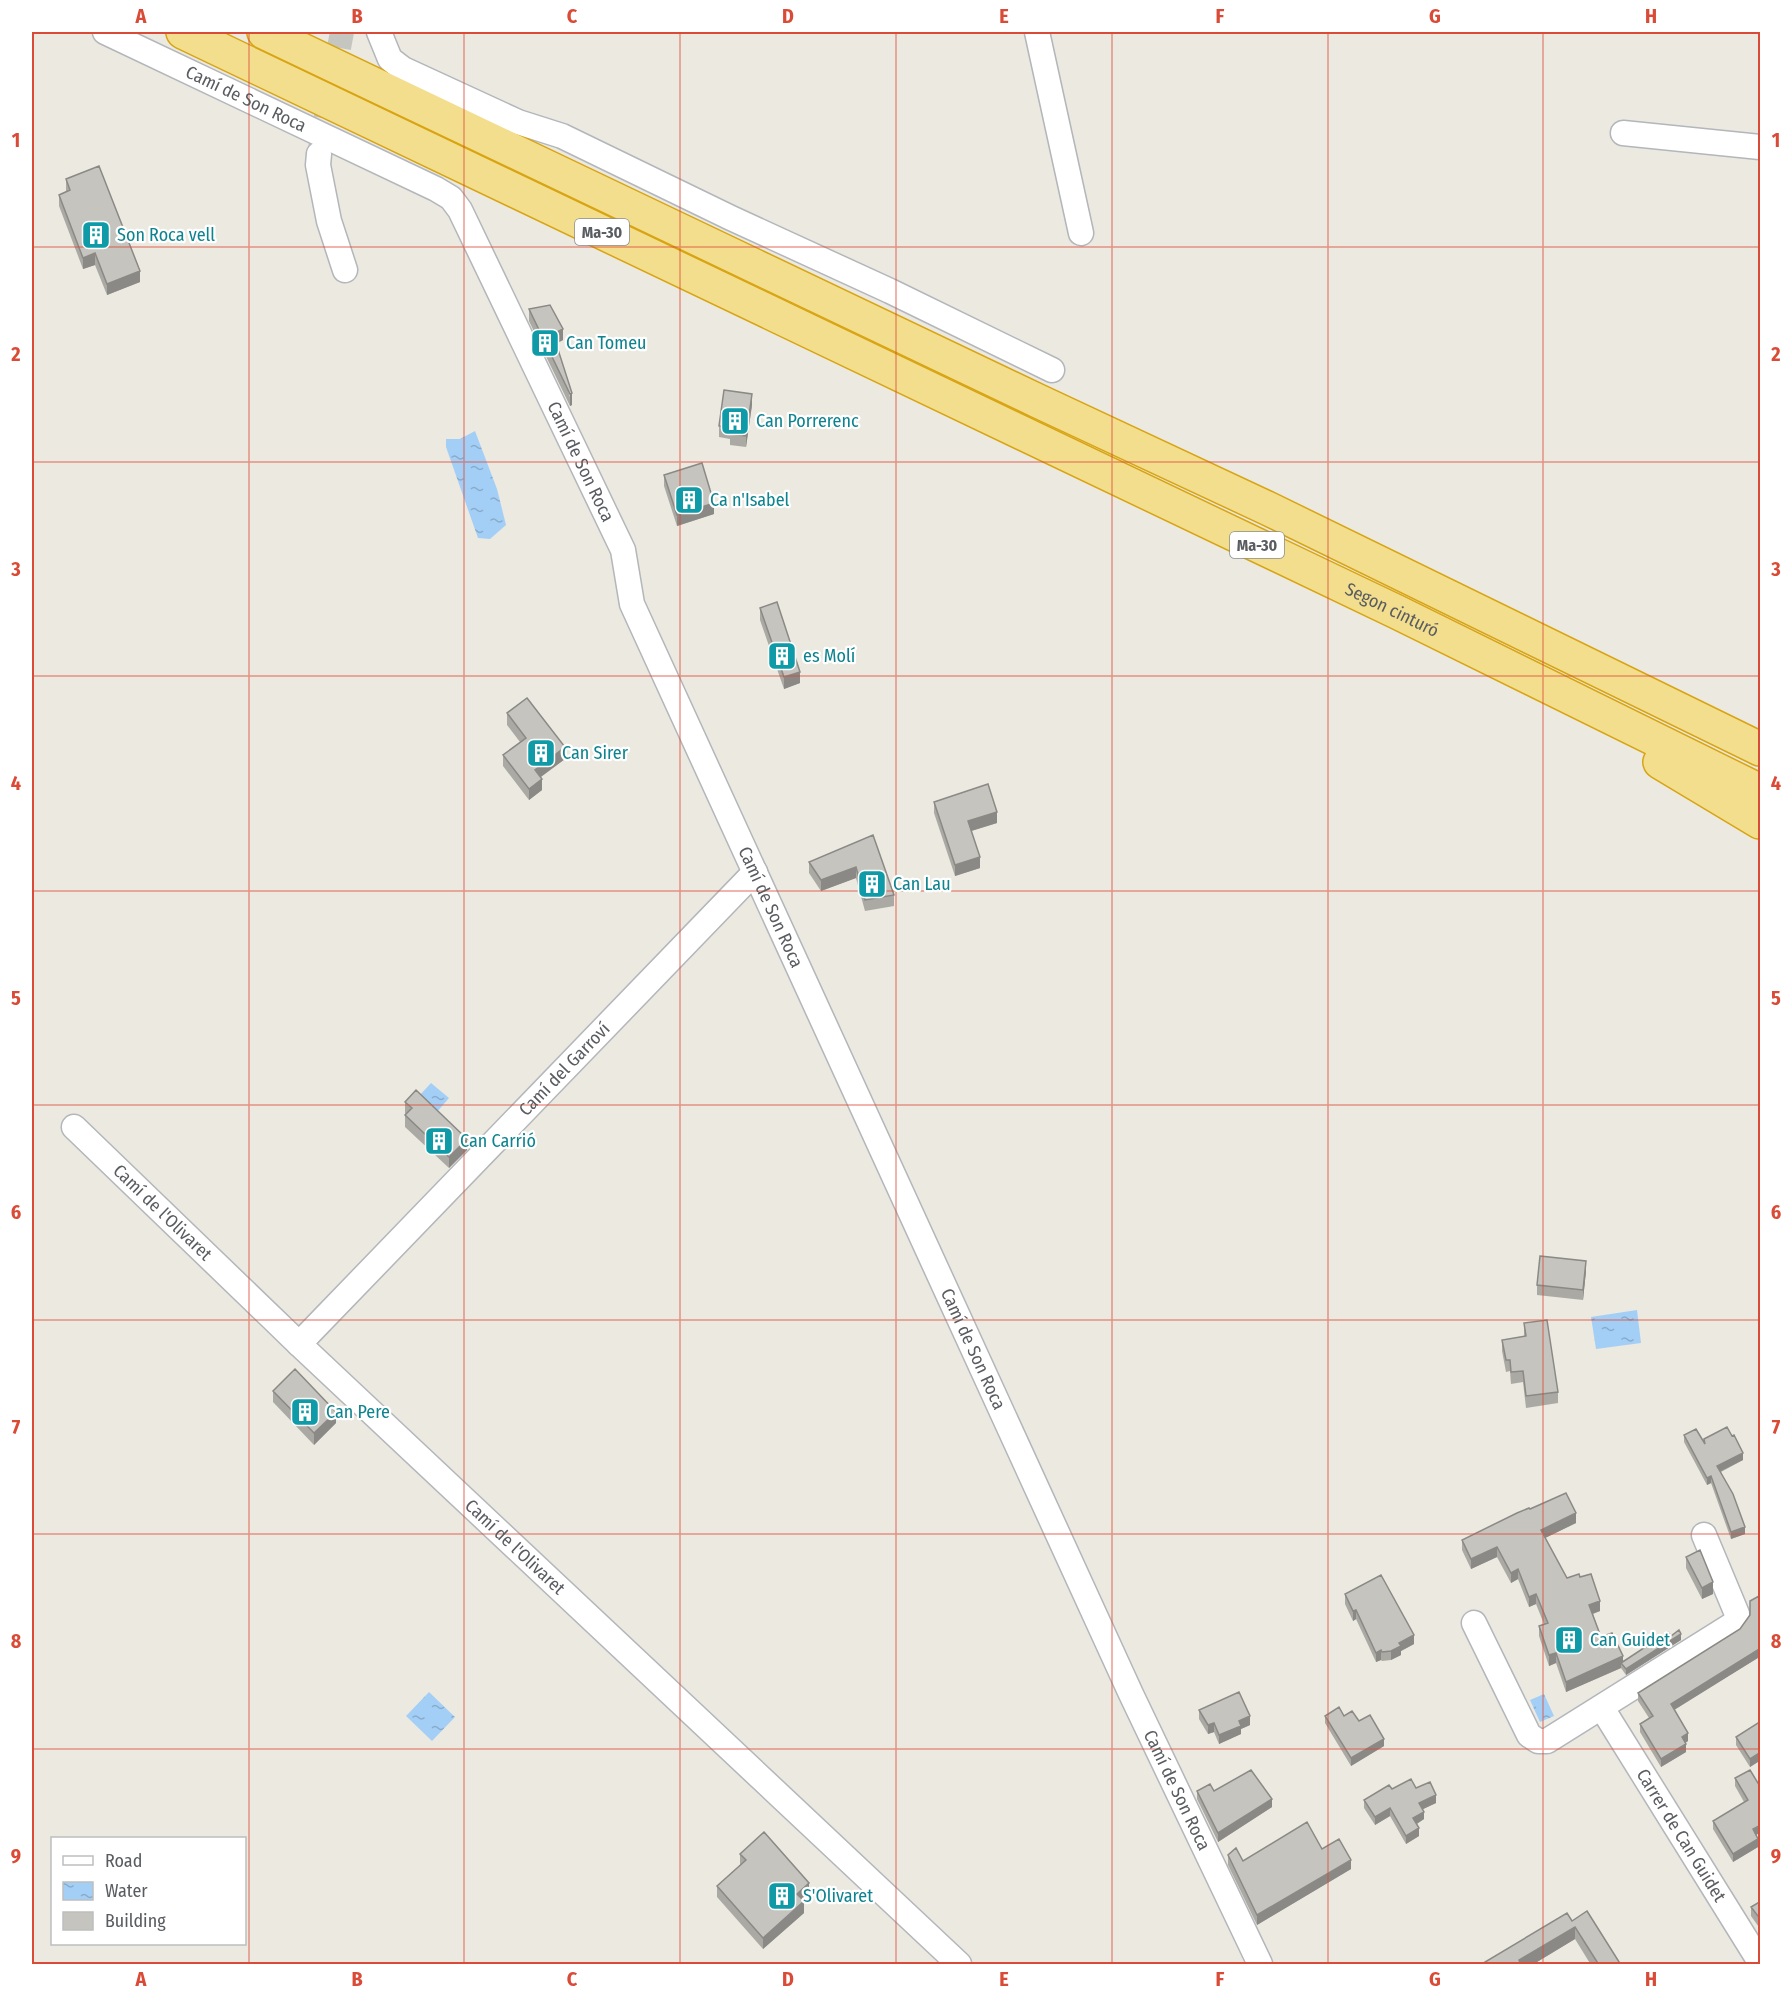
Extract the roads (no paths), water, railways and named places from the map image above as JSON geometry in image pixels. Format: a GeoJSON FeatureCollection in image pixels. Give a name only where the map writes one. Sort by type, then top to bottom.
{"type":"FeatureCollection","features":[{"type":"Feature","properties":{"kind":"highway","name":"Segon cinturó"},"geometry":{"type":"LineString","coordinates":[[183,32],[1493,659],[1761,791]]}},
{"type":"Feature","properties":{"kind":"highway","name":"Ma-30"},"geometry":{"type":"LineString","coordinates":[[264,32],[1028,397],[1279,514],[1761,749]]}},
{"type":"Feature","properties":{"kind":"highway"},"geometry":{"type":"LineString","coordinates":[[1531,636],[1593,650],[1761,728]]}},
{"type":"Feature","properties":{"kind":"highway"},"geometry":{"type":"LineString","coordinates":[[1493,659],[1556,708],[1646,754],[1761,822]]}},
{"type":"Feature","properties":{"kind":"street","name":"Camí de Son Roca"},"geometry":{"type":"LineString","coordinates":[[105,32],[436,189],[456,204],[623,550],[632,604],[1131,1694],[1260,1965]]}},
{"type":"Feature","properties":{"kind":"street"},"geometry":{"type":"LineString","coordinates":[[379,32],[390,59],[403,69],[518,122],[562,136],[1052,370]]}},
{"type":"Feature","properties":{"kind":"street"},"geometry":{"type":"LineString","coordinates":[[1037,32],[1082,233]]}},
{"type":"Feature","properties":{"kind":"street"},"geometry":{"type":"LineString","coordinates":[[1623,133],[1761,147]]}},
{"type":"Feature","properties":{"kind":"street"},"geometry":{"type":"LineString","coordinates":[[319,153],[318,165],[329,220],[345,270]]}},
{"type":"Feature","properties":{"kind":"street","name":"Camí del Garroví"},"geometry":{"type":"LineString","coordinates":[[299,1344],[755,872]]}},
{"type":"Feature","properties":{"kind":"street","name":"Camí de l'Olivaret"},"geometry":{"type":"LineString","coordinates":[[74,1127],[299,1344],[959,1965]]}},
{"type":"Feature","properties":{"kind":"street"},"geometry":{"type":"LineString","coordinates":[[1474,1623],[1529,1735],[1538,1741],[1547,1741],[1732,1625],[1736,1620],[1737,1614],[1704,1535]]}},
{"type":"Feature","properties":{"kind":"street","name":"Carrer de Can Guidet"},"geometry":{"type":"LineString","coordinates":[[1602,1708],[1761,1962]]}},
{"type":"Feature","properties":{"kind":"water"},"geometry":{"type":"Polygon","coordinates":[[[475,431],[497,489],[506,525],[490,539],[478,538],[446,447],[446,439],[460,439],[475,431]]]}},
{"type":"Feature","properties":{"kind":"water"},"geometry":{"type":"Polygon","coordinates":[[[431,1083],[449,1098],[437,1112],[419,1096],[431,1083]]]}},
{"type":"Feature","properties":{"kind":"water"},"geometry":{"type":"Polygon","coordinates":[[[1637,1310],[1641,1343],[1596,1349],[1591,1317],[1637,1310]]]}},
{"type":"Feature","properties":{"kind":"water"},"geometry":{"type":"Polygon","coordinates":[[[429,1692],[455,1717],[432,1741],[406,1716],[429,1692]]]}},
{"type":"Feature","properties":{"kind":"water"},"geometry":{"type":"Polygon","coordinates":[[[1544,1694],[1554,1716],[1540,1722],[1530,1700],[1544,1694]]]}},
{"type":"Feature","properties":{"kind":"tunnel"},"geometry":{"type":"LineString","coordinates":[[319,154],[342,32]]}},
{"type":"Feature","properties":{"kind":"place","name":"Son Roca vell"},"geometry":{"type":"Point","coordinates":[96,235]}},
{"type":"Feature","properties":{"kind":"place","name":"Can Tomeu"},"geometry":{"type":"Point","coordinates":[545,343]}},
{"type":"Feature","properties":{"kind":"place","name":"Can Porrerenc"},"geometry":{"type":"Point","coordinates":[735,421]}},
{"type":"Feature","properties":{"kind":"place","name":"Ca n'Isabel"},"geometry":{"type":"Point","coordinates":[689,500]}},
{"type":"Feature","properties":{"kind":"place","name":"es Molí"},"geometry":{"type":"Point","coordinates":[782,656]}},
{"type":"Feature","properties":{"kind":"place","name":"Can Sirer"},"geometry":{"type":"Point","coordinates":[541,753]}},
{"type":"Feature","properties":{"kind":"place","name":"Can Lau"},"geometry":{"type":"Point","coordinates":[872,884]}},
{"type":"Feature","properties":{"kind":"place","name":"Can Carrió"},"geometry":{"type":"Point","coordinates":[439,1141]}},
{"type":"Feature","properties":{"kind":"place","name":"Can Pere"},"geometry":{"type":"Point","coordinates":[305,1412]}},
{"type":"Feature","properties":{"kind":"place","name":"Can Guidet"},"geometry":{"type":"Point","coordinates":[1569,1640]}},
{"type":"Feature","properties":{"kind":"place","name":"S'Olivaret"},"geometry":{"type":"Point","coordinates":[782,1896]}}]}
